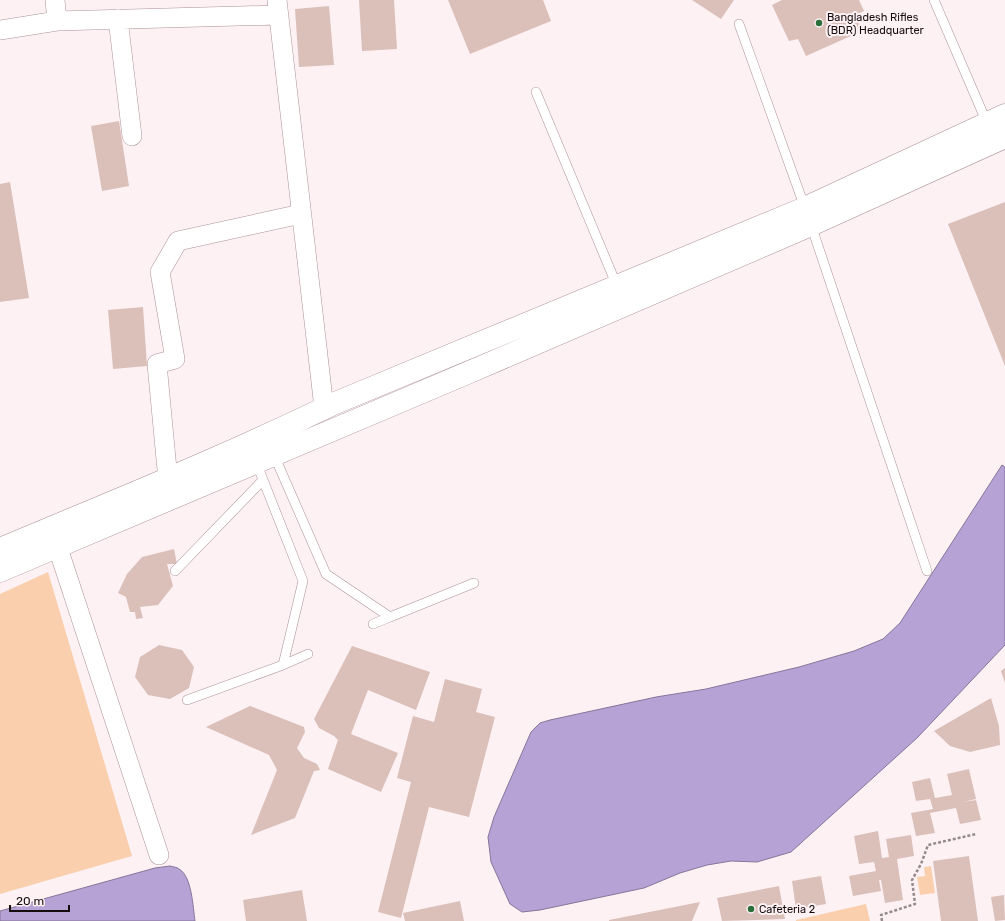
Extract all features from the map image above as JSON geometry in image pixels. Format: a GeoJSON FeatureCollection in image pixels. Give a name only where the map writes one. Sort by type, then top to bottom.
{"type":"FeatureCollection","features":[{"type":"Feature","properties":{"kind":"street"},"geometry":{"type":"LineString","coordinates":[[55,0],[57,21]]}},
{"type":"Feature","properties":{"kind":"street"},"geometry":{"type":"LineString","coordinates":[[0,30],[57,21],[118,19],[277,8],[324,408]]}},
{"type":"Feature","properties":{"kind":"street"},"geometry":{"type":"LineString","coordinates":[[118,19],[132,136]]}},
{"type":"Feature","properties":{"kind":"street"},"geometry":{"type":"LineString","coordinates":[[0,549],[55,537],[472,371],[998,129]]}},
{"type":"Feature","properties":{"kind":"street"},"geometry":{"type":"LineString","coordinates":[[168,480],[157,364],[175,359],[160,272],[178,241],[301,214]]}},
{"type":"Feature","properties":{"kind":"street"},"geometry":{"type":"LineString","coordinates":[[0,571],[55,537],[168,480],[262,455],[324,408],[617,286],[808,217]]}},
{"type":"Feature","properties":{"kind":"street"},"geometry":{"type":"LineString","coordinates":[[55,537],[159,855]]}},
{"type":"Feature","properties":{"kind":"lane"},"geometry":{"type":"LineString","coordinates":[[934,0],[998,129]]}},
{"type":"Feature","properties":{"kind":"lane"},"geometry":{"type":"LineString","coordinates":[[739,24],[808,217],[927,571]]}},
{"type":"Feature","properties":{"kind":"lane"},"geometry":{"type":"LineString","coordinates":[[536,92],[617,286]]}},
{"type":"Feature","properties":{"kind":"lane"},"geometry":{"type":"LineString","coordinates":[[175,571],[262,455]]}},
{"type":"Feature","properties":{"kind":"lane"},"geometry":{"type":"LineString","coordinates":[[262,455],[326,574],[390,617]]}},
{"type":"Feature","properties":{"kind":"lane"},"geometry":{"type":"LineString","coordinates":[[262,455],[303,581],[283,666]]}},
{"type":"Feature","properties":{"kind":"lane"},"geometry":{"type":"LineString","coordinates":[[373,624],[474,583]]}},
{"type":"Feature","properties":{"kind":"lane"},"geometry":{"type":"LineString","coordinates":[[186,700],[283,666],[308,654]]}},
{"type":"Feature","properties":{"kind":"path"},"geometry":{"type":"LineString","coordinates":[[882,921],[881,915],[915,904],[912,880],[921,864],[928,845],[976,834]]}},
{"type":"Feature","properties":{"kind":"shaded area"},"geometry":{"type":"Polygon","coordinates":[[[1002,465],[1005,467],[1005,645],[917,738],[791,852],[757,862],[731,861],[707,865],[680,873],[644,888],[540,910],[522,912],[510,904],[491,862],[488,837],[494,817],[531,732],[540,723],[656,697],[706,689],[799,667],[854,651],[883,639],[900,623],[1002,465]]]}},
{"type":"Feature","properties":{"kind":"shaded area"},"geometry":{"type":"Polygon","coordinates":[[[48,572],[132,856],[0,894],[0,594],[48,572]]]}},
{"type":"Feature","properties":{"kind":"shaded area"},"geometry":{"type":"Polygon","coordinates":[[[170,866],[178,868],[187,878],[195,921],[0,921],[0,911],[155,868],[170,866]]]}},
{"type":"Feature","properties":{"kind":"shaded area"},"geometry":{"type":"Polygon","coordinates":[[[931,866],[935,893],[920,895],[917,877],[925,876],[924,867],[931,866]]]}},
{"type":"Feature","properties":{"kind":"shaded area"},"geometry":{"type":"Polygon","coordinates":[[[866,904],[870,921],[796,921],[796,920],[866,904]]]}},
{"type":"Feature","properties":{"kind":"building"},"geometry":{"type":"Polygon","coordinates":[[[359,0],[394,0],[397,49],[362,51],[359,0]]]}},
{"type":"Feature","properties":{"kind":"building"},"geometry":{"type":"Polygon","coordinates":[[[448,0],[543,0],[551,21],[470,54],[448,0]]]}},
{"type":"Feature","properties":{"kind":"building"},"geometry":{"type":"Polygon","coordinates":[[[692,0],[734,0],[721,19],[692,0]]]}},
{"type":"Feature","properties":{"kind":"building","name":"Bangladesh Rifles (BDR) Headquarter"},"geometry":{"type":"Polygon","coordinates":[[[782,0],[859,0],[864,11],[855,15],[862,31],[806,56],[798,39],[789,41],[772,5],[782,0]]]}},
{"type":"Feature","properties":{"kind":"building"},"geometry":{"type":"Polygon","coordinates":[[[329,6],[334,65],[299,67],[295,9],[329,6]]]}},
{"type":"Feature","properties":{"kind":"building"},"geometry":{"type":"Polygon","coordinates":[[[119,121],[129,186],[102,191],[91,126],[119,121]]]}},
{"type":"Feature","properties":{"kind":"building"},"geometry":{"type":"Polygon","coordinates":[[[10,182],[29,298],[0,302],[0,184],[10,182]]]}},
{"type":"Feature","properties":{"kind":"building"},"geometry":{"type":"Polygon","coordinates":[[[1005,202],[1005,366],[948,224],[1005,202]]]}},
{"type":"Feature","properties":{"kind":"building"},"geometry":{"type":"Polygon","coordinates":[[[143,307],[147,366],[113,369],[108,310],[143,307]]]}},
{"type":"Feature","properties":{"kind":"building"},"geometry":{"type":"Polygon","coordinates":[[[174,549],[177,564],[167,564],[173,586],[158,605],[140,607],[143,618],[136,619],[135,612],[130,612],[126,597],[118,593],[127,574],[142,557],[174,549]]]}},
{"type":"Feature","properties":{"kind":"building"},"geometry":{"type":"Polygon","coordinates":[[[159,645],[182,650],[194,667],[189,688],[170,699],[148,695],[135,677],[140,657],[159,645]]]}},
{"type":"Feature","properties":{"kind":"building"},"geometry":{"type":"Polygon","coordinates":[[[352,646],[430,672],[416,710],[368,690],[351,734],[398,753],[381,792],[328,769],[338,740],[334,736],[319,728],[314,719],[352,646]]]}},
{"type":"Feature","properties":{"kind":"building"},"geometry":{"type":"Polygon","coordinates":[[[1005,668],[1005,683],[1001,671],[1005,668]]]}},
{"type":"Feature","properties":{"kind":"building"},"geometry":{"type":"Polygon","coordinates":[[[445,679],[482,689],[476,712],[495,717],[469,817],[429,807],[401,918],[378,912],[411,782],[397,778],[413,716],[434,722],[445,679]]]}},
{"type":"Feature","properties":{"kind":"building"},"geometry":{"type":"Polygon","coordinates":[[[991,698],[999,726],[1000,745],[970,752],[950,746],[934,731],[991,698]]]}},
{"type":"Feature","properties":{"kind":"building"},"geometry":{"type":"Polygon","coordinates":[[[250,706],[304,727],[305,732],[297,748],[304,758],[317,764],[320,770],[314,771],[295,818],[251,835],[277,770],[269,755],[206,727],[250,706]]]}},
{"type":"Feature","properties":{"kind":"building"},"geometry":{"type":"Polygon","coordinates":[[[969,769],[976,799],[963,802],[976,800],[981,820],[960,824],[956,808],[930,813],[935,833],[916,836],[911,813],[933,809],[930,799],[916,801],[912,782],[930,778],[935,798],[952,795],[947,774],[969,769]]]}},
{"type":"Feature","properties":{"kind":"building"},"geometry":{"type":"Polygon","coordinates":[[[878,831],[882,858],[889,857],[886,839],[911,835],[914,856],[897,859],[903,900],[885,903],[881,880],[879,880],[881,891],[853,896],[849,876],[876,871],[874,862],[859,864],[854,836],[878,831]]]}},
{"type":"Feature","properties":{"kind":"building"},"geometry":{"type":"Polygon","coordinates":[[[969,856],[978,921],[941,921],[933,861],[969,856]]]}},
{"type":"Feature","properties":{"kind":"building"},"geometry":{"type":"Polygon","coordinates":[[[821,876],[826,904],[796,909],[792,881],[821,876]]]}},
{"type":"Feature","properties":{"kind":"building","name":"Cafeteria 2"},"geometry":{"type":"Polygon","coordinates":[[[779,886],[785,919],[722,921],[717,898],[779,886]]]}},
{"type":"Feature","properties":{"kind":"building"},"geometry":{"type":"Polygon","coordinates":[[[302,890],[307,921],[246,921],[243,900],[302,890]]]}},
{"type":"Feature","properties":{"kind":"building"},"geometry":{"type":"Polygon","coordinates":[[[1004,895],[1005,920],[995,921],[991,897],[1004,895]]]}},
{"type":"Feature","properties":{"kind":"building"},"geometry":{"type":"Polygon","coordinates":[[[460,901],[464,921],[405,921],[403,913],[460,901]]]}},
{"type":"Feature","properties":{"kind":"building"},"geometry":{"type":"Polygon","coordinates":[[[700,902],[692,921],[609,921],[609,920],[700,902]]]}},
{"type":"Feature","properties":{"kind":"place","name":"Bangladesh Rifles (BDR) Headquarter"},"geometry":{"type":"Point","coordinates":[819,23]}},
{"type":"Feature","properties":{"kind":"place","name":"Cafeteria 2"},"geometry":{"type":"Point","coordinates":[751,909]}}]}
